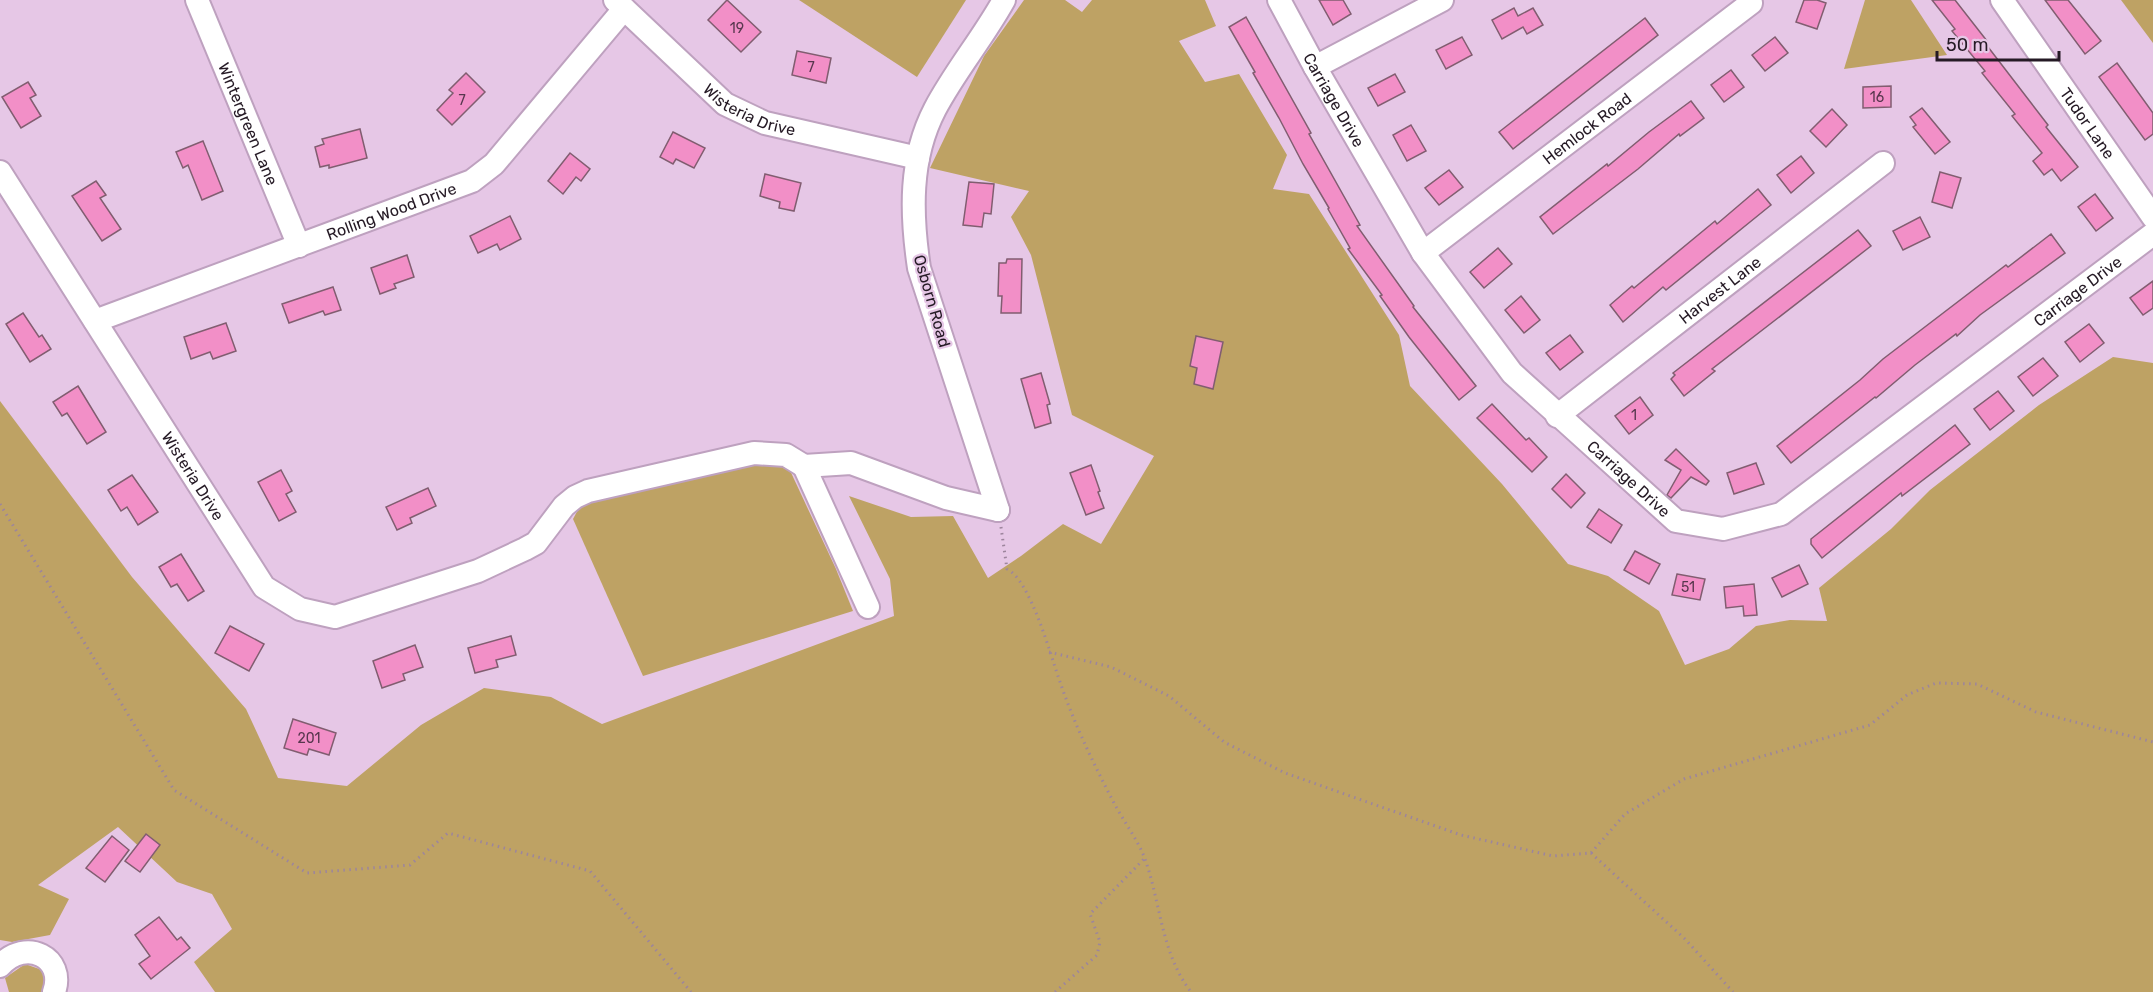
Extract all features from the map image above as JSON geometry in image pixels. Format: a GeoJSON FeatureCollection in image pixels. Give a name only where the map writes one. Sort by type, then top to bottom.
{"type":"FeatureCollection","features":[{"type":"Feature","properties":{"kind":"street","name":"Wintergreen Lane"},"geometry":{"type":"LineString","coordinates":[[197,0],[298,246]]}},
{"type":"Feature","properties":{"kind":"street","name":"Osborn Road"},"geometry":{"type":"LineString","coordinates":[[998,510],[919,268],[913,229],[913,192],[918,158],[934,111],[1004,0]]}},
{"type":"Feature","properties":{"kind":"street","name":"Carriage Drive"},"geometry":{"type":"LineString","coordinates":[[1279,0],[1423,253],[1512,373],[1676,521],[1723,529],[1781,514],[2153,234]]}},
{"type":"Feature","properties":{"kind":"street"},"geometry":{"type":"LineString","coordinates":[[1316,67],[1442,0]]}},
{"type":"Feature","properties":{"kind":"street","name":"Tudor Lane"},"geometry":{"type":"LineString","coordinates":[[2002,0],[2153,218]]}},
{"type":"Feature","properties":{"kind":"street","name":"Hemlock Road"},"geometry":{"type":"LineString","coordinates":[[1423,253],[1751,3]]}},
{"type":"Feature","properties":{"kind":"street","name":"Rolling Wood Drive"},"geometry":{"type":"LineString","coordinates":[[95,321],[472,181],[494,164],[619,4]]}},
{"type":"Feature","properties":{"kind":"street","name":"Wisteria Drive"},"geometry":{"type":"LineString","coordinates":[[619,4],[725,104],[765,123],[918,158]]}},
{"type":"Feature","properties":{"kind":"street","name":"Harvest Lane"},"geometry":{"type":"LineString","coordinates":[[1557,416],[1882,163]]}},
{"type":"Feature","properties":{"kind":"street","name":"Wisteria Drive"},"geometry":{"type":"LineString","coordinates":[[0,172],[264,587],[300,609],[335,617],[478,571],[536,543],[564,506],[575,497],[588,491],[754,453],[786,455],[804,466]]}},
{"type":"Feature","properties":{"kind":"street"},"geometry":{"type":"LineString","coordinates":[[868,607],[804,466],[851,463],[946,498],[998,510]]}},
{"type":"Feature","properties":{"kind":"street"},"geometry":{"type":"LineString","coordinates":[[0,966],[8,957],[19,952],[31,952],[42,956],[51,963],[56,974],[54,992]]}},
{"type":"Feature","properties":{"kind":"path"},"geometry":{"type":"LineString","coordinates":[[0,504],[174,789],[307,873],[410,865],[448,833],[590,871],[691,992]]}},
{"type":"Feature","properties":{"kind":"path"},"geometry":{"type":"LineString","coordinates":[[998,510],[1007,569],[1020,579],[1039,622],[1068,707],[1114,803],[1145,858],[1166,945],[1183,981],[1191,992]]}},
{"type":"Feature","properties":{"kind":"path"},"geometry":{"type":"LineString","coordinates":[[1050,652],[1111,667],[1169,696],[1224,742],[1285,772],[1461,835],[1553,856],[1591,853],[1625,814],[1684,779],[1870,725],[1907,694],[1936,683],[1977,684],[2036,712],[2153,742]]}},
{"type":"Feature","properties":{"kind":"path"},"geometry":{"type":"LineString","coordinates":[[1591,853],[1685,939],[1733,992]]}},
{"type":"Feature","properties":{"kind":"path"},"geometry":{"type":"LineString","coordinates":[[1055,992],[1097,955],[1100,942],[1090,914],[1145,858]]}},
{"type":"Feature","properties":{"kind":"shaded area"},"geometry":{"type":"Polygon","coordinates":[[[799,0],[966,0],[917,77],[799,0]]]}},
{"type":"Feature","properties":{"kind":"shaded area"},"geometry":{"type":"Polygon","coordinates":[[[1024,0],[1065,0],[1082,12],[1092,0],[1205,0],[1216,26],[1179,41],[1205,82],[1239,74],[1287,155],[1273,189],[1309,194],[1399,335],[1410,386],[1502,484],[1568,564],[1608,576],[1659,611],[1685,665],[1729,649],[1756,626],[1790,620],[1827,621],[1819,588],[1891,529],[1930,490],[2039,405],[2113,357],[2153,363],[2153,992],[215,992],[194,962],[232,929],[212,894],[177,882],[118,827],[38,885],[69,899],[50,935],[12,942],[0,940],[0,401],[132,577],[246,709],[278,778],[347,786],[421,725],[484,688],[551,697],[602,724],[894,616],[890,579],[849,496],[911,517],[953,516],[988,578],[1063,524],[1101,544],[1154,456],[1072,415],[1031,255],[1011,217],[1029,191],[930,168],[984,56],[1024,0]]]}},
{"type":"Feature","properties":{"kind":"shaded area"},"geometry":{"type":"Polygon","coordinates":[[[1865,0],[1911,0],[1947,55],[1844,69],[1865,0]]]}},
{"type":"Feature","properties":{"kind":"shaded area"},"geometry":{"type":"Polygon","coordinates":[[[2121,0],[2153,0],[2153,43],[2121,0]]]}},
{"type":"Feature","properties":{"kind":"shaded area"},"geometry":{"type":"Polygon","coordinates":[[[772,458],[787,464],[853,611],[643,676],[573,519],[580,506],[594,496],[772,458]]]}},
{"type":"Feature","properties":{"kind":"shaded area"},"geometry":{"type":"Polygon","coordinates":[[[25,964],[45,971],[44,992],[9,992],[5,978],[25,964]]]}},
{"type":"Feature","properties":{"kind":"building"},"geometry":{"type":"Polygon","coordinates":[[[727,0],[761,32],[741,52],[708,20],[727,0]]]}},
{"type":"Feature","properties":{"kind":"building"},"geometry":{"type":"Polygon","coordinates":[[[1319,0],[1343,0],[1351,14],[1333,25],[1319,0]]]}},
{"type":"Feature","properties":{"kind":"building"},"geometry":{"type":"Polygon","coordinates":[[[1804,0],[1826,3],[1817,29],[1796,22],[1804,0]]]}},
{"type":"Feature","properties":{"kind":"building"},"geometry":{"type":"Polygon","coordinates":[[[1932,0],[1955,0],[2048,125],[2046,127],[2078,167],[2061,181],[2052,169],[2044,175],[2033,161],[2042,153],[2012,116],[2015,114],[1982,73],[1985,71],[1952,31],[1955,29],[1932,0]]]}},
{"type":"Feature","properties":{"kind":"building"},"geometry":{"type":"Polygon","coordinates":[[[2045,0],[2068,0],[2101,41],[2085,54],[2045,0]]]}},
{"type":"Feature","properties":{"kind":"building"},"geometry":{"type":"Polygon","coordinates":[[[1514,8],[1518,16],[1533,8],[1543,25],[1527,34],[1523,27],[1502,39],[1492,20],[1514,8]]]}},
{"type":"Feature","properties":{"kind":"building"},"geometry":{"type":"Polygon","coordinates":[[[1246,17],[1360,225],[1357,226],[1413,307],[1476,386],[1459,400],[1409,337],[1348,249],[1350,248],[1329,208],[1229,27],[1246,17]]]}},
{"type":"Feature","properties":{"kind":"building"},"geometry":{"type":"Polygon","coordinates":[[[1645,18],[1658,35],[1513,149],[1499,132],[1645,18]]]}},
{"type":"Feature","properties":{"kind":"building"},"geometry":{"type":"Polygon","coordinates":[[[1462,37],[1472,55],[1446,69],[1436,50],[1462,37]]]}},
{"type":"Feature","properties":{"kind":"building"},"geometry":{"type":"Polygon","coordinates":[[[1775,37],[1788,53],[1765,71],[1752,55],[1775,37]]]}},
{"type":"Feature","properties":{"kind":"building"},"geometry":{"type":"Polygon","coordinates":[[[797,51],[831,58],[826,83],[792,75],[797,51]]]}},
{"type":"Feature","properties":{"kind":"building"},"geometry":{"type":"Polygon","coordinates":[[[2117,63],[2153,113],[2153,134],[2145,140],[2099,77],[2117,63]]]}},
{"type":"Feature","properties":{"kind":"building"},"geometry":{"type":"Polygon","coordinates":[[[1731,70],[1744,87],[1724,102],[1711,85],[1731,70]]]}},
{"type":"Feature","properties":{"kind":"building"},"geometry":{"type":"Polygon","coordinates":[[[466,73],[485,92],[452,125],[437,110],[453,93],[449,90],[466,73]]]}},
{"type":"Feature","properties":{"kind":"building"},"geometry":{"type":"Polygon","coordinates":[[[1395,74],[1405,92],[1378,106],[1368,88],[1395,74]]]}},
{"type":"Feature","properties":{"kind":"building"},"geometry":{"type":"Polygon","coordinates":[[[28,82],[36,95],[30,98],[41,116],[21,128],[2,97],[28,82]]]}},
{"type":"Feature","properties":{"kind":"building"},"geometry":{"type":"Polygon","coordinates":[[[1891,86],[1891,107],[1863,108],[1863,87],[1891,86]]]}},
{"type":"Feature","properties":{"kind":"building"},"geometry":{"type":"Polygon","coordinates":[[[1691,101],[1704,118],[1680,136],[1679,134],[1638,169],[1553,234],[1540,217],[1691,101]]]}},
{"type":"Feature","properties":{"kind":"building"},"geometry":{"type":"Polygon","coordinates":[[[1922,108],[1950,142],[1935,154],[1913,127],[1916,125],[1910,117],[1922,108]]]}},
{"type":"Feature","properties":{"kind":"building"},"geometry":{"type":"Polygon","coordinates":[[[1832,109],[1847,125],[1826,147],[1810,131],[1832,109]]]}},
{"type":"Feature","properties":{"kind":"building"},"geometry":{"type":"Polygon","coordinates":[[[1411,125],[1426,151],[1407,161],[1393,135],[1411,125]]]}},
{"type":"Feature","properties":{"kind":"building"},"geometry":{"type":"Polygon","coordinates":[[[360,129],[367,158],[329,168],[329,165],[320,167],[315,147],[324,144],[322,139],[360,129]]]}},
{"type":"Feature","properties":{"kind":"building"},"geometry":{"type":"Polygon","coordinates":[[[673,132],[705,148],[694,168],[676,159],[673,164],[660,157],[673,132]]]}},
{"type":"Feature","properties":{"kind":"building"},"geometry":{"type":"Polygon","coordinates":[[[203,141],[223,191],[202,200],[188,165],[183,168],[176,152],[203,141]]]}},
{"type":"Feature","properties":{"kind":"building"},"geometry":{"type":"Polygon","coordinates":[[[570,153],[590,169],[581,181],[576,177],[563,194],[548,181],[570,153]]]}},
{"type":"Feature","properties":{"kind":"building"},"geometry":{"type":"Polygon","coordinates":[[[1801,156],[1814,173],[1791,193],[1777,175],[1801,156]]]}},
{"type":"Feature","properties":{"kind":"building"},"geometry":{"type":"Polygon","coordinates":[[[1449,170],[1463,187],[1439,205],[1425,188],[1449,170]]]}},
{"type":"Feature","properties":{"kind":"building"},"geometry":{"type":"Polygon","coordinates":[[[1940,172],[1961,178],[1952,208],[1932,202],[1940,172]]]}},
{"type":"Feature","properties":{"kind":"building"},"geometry":{"type":"Polygon","coordinates":[[[765,174],[801,183],[794,211],[779,208],[780,202],[760,196],[765,174]]]}},
{"type":"Feature","properties":{"kind":"building"},"geometry":{"type":"Polygon","coordinates":[[[96,181],[106,195],[100,198],[121,229],[102,241],[72,196],[96,181]]]}},
{"type":"Feature","properties":{"kind":"building"},"geometry":{"type":"Polygon","coordinates":[[[969,182],[994,184],[991,214],[984,213],[982,227],[963,225],[969,182]]]}},
{"type":"Feature","properties":{"kind":"building"},"geometry":{"type":"Polygon","coordinates":[[[1758,189],[1771,205],[1666,290],[1663,287],[1623,322],[1610,305],[1715,221],[1717,224],[1758,189]]]}},
{"type":"Feature","properties":{"kind":"building"},"geometry":{"type":"Polygon","coordinates":[[[2095,194],[2113,218],[2096,231],[2078,207],[2095,194]]]}},
{"type":"Feature","properties":{"kind":"building"},"geometry":{"type":"Polygon","coordinates":[[[510,216],[521,239],[500,250],[497,244],[478,253],[470,236],[510,216]]]}},
{"type":"Feature","properties":{"kind":"building"},"geometry":{"type":"Polygon","coordinates":[[[1920,217],[1930,237],[1903,250],[1893,231],[1920,217]]]}},
{"type":"Feature","properties":{"kind":"building"},"geometry":{"type":"Polygon","coordinates":[[[1858,230],[1871,246],[1712,369],[1715,371],[1684,396],[1671,379],[1675,375],[1673,373],[1858,230]]]}},
{"type":"Feature","properties":{"kind":"building"},"geometry":{"type":"Polygon","coordinates":[[[2051,234],[2065,253],[1980,315],[1957,336],[1956,334],[1915,365],[1791,463],[1777,446],[1883,359],[2006,265],[2008,267],[2051,234]]]}},
{"type":"Feature","properties":{"kind":"building"},"geometry":{"type":"Polygon","coordinates":[[[1498,248],[1512,264],[1484,288],[1470,272],[1498,248]]]}},
{"type":"Feature","properties":{"kind":"building"},"geometry":{"type":"Polygon","coordinates":[[[407,255],[414,277],[394,284],[396,288],[380,294],[371,268],[407,255]]]}},
{"type":"Feature","properties":{"kind":"building"},"geometry":{"type":"Polygon","coordinates":[[[1007,259],[1022,259],[1021,313],[1001,313],[1002,296],[998,296],[999,263],[1006,263],[1007,259]]]}},
{"type":"Feature","properties":{"kind":"building"},"geometry":{"type":"Polygon","coordinates":[[[2153,281],[2153,308],[2143,315],[2130,298],[2153,281]]]}},
{"type":"Feature","properties":{"kind":"building"},"geometry":{"type":"Polygon","coordinates":[[[333,287],[341,310],[325,315],[323,311],[289,323],[282,304],[333,287]]]}},
{"type":"Feature","properties":{"kind":"building"},"geometry":{"type":"Polygon","coordinates":[[[1521,296],[1540,320],[1524,333],[1505,310],[1521,296]]]}},
{"type":"Feature","properties":{"kind":"building"},"geometry":{"type":"Polygon","coordinates":[[[23,313],[39,337],[42,335],[51,349],[30,362],[6,324],[23,313]]]}},
{"type":"Feature","properties":{"kind":"building"},"geometry":{"type":"Polygon","coordinates":[[[226,323],[236,351],[213,359],[210,352],[191,359],[184,337],[226,323]]]}},
{"type":"Feature","properties":{"kind":"building"},"geometry":{"type":"Polygon","coordinates":[[[2089,324],[2104,343],[2080,362],[2065,342],[2089,324]]]}},
{"type":"Feature","properties":{"kind":"building"},"geometry":{"type":"Polygon","coordinates":[[[1570,335],[1583,352],[1560,370],[1546,353],[1570,335]]]}},
{"type":"Feature","properties":{"kind":"building"},"geometry":{"type":"Polygon","coordinates":[[[1196,336],[1223,342],[1213,389],[1194,384],[1197,368],[1190,366],[1196,336]]]}},
{"type":"Feature","properties":{"kind":"building"},"geometry":{"type":"Polygon","coordinates":[[[2043,358],[2058,376],[2033,396],[2018,377],[2043,358]]]}},
{"type":"Feature","properties":{"kind":"building"},"geometry":{"type":"Polygon","coordinates":[[[1041,373],[1050,404],[1047,405],[1051,423],[1035,428],[1021,379],[1041,373]]]}},
{"type":"Feature","properties":{"kind":"building"},"geometry":{"type":"Polygon","coordinates":[[[78,386],[106,432],[87,444],[67,413],[62,416],[53,402],[78,386]]]}},
{"type":"Feature","properties":{"kind":"building"},"geometry":{"type":"Polygon","coordinates":[[[1998,391],[2014,411],[1990,430],[1974,409],[1998,391]]]}},
{"type":"Feature","properties":{"kind":"building"},"geometry":{"type":"Polygon","coordinates":[[[1640,397],[1653,415],[1629,434],[1615,416],[1640,397]]]}},
{"type":"Feature","properties":{"kind":"building"},"geometry":{"type":"Polygon","coordinates":[[[1492,404],[1526,440],[1529,438],[1547,457],[1532,472],[1477,418],[1492,404]]]}},
{"type":"Feature","properties":{"kind":"building"},"geometry":{"type":"Polygon","coordinates":[[[1955,425],[1970,444],[1902,496],[1901,493],[1822,558],[1811,544],[1811,539],[1955,425]]]}},
{"type":"Feature","properties":{"kind":"building"},"geometry":{"type":"Polygon","coordinates":[[[1676,449],[1709,481],[1706,485],[1691,477],[1671,498],[1667,495],[1681,470],[1665,460],[1676,449]]]}},
{"type":"Feature","properties":{"kind":"building"},"geometry":{"type":"Polygon","coordinates":[[[1756,463],[1764,484],[1734,494],[1727,473],[1756,463]]]}},
{"type":"Feature","properties":{"kind":"building"},"geometry":{"type":"Polygon","coordinates":[[[1091,465],[1104,508],[1086,515],[1070,473],[1091,465]]]}},
{"type":"Feature","properties":{"kind":"building"},"geometry":{"type":"Polygon","coordinates":[[[281,470],[292,491],[286,494],[296,512],[279,521],[258,482],[281,470]]]}},
{"type":"Feature","properties":{"kind":"building"},"geometry":{"type":"Polygon","coordinates":[[[1566,474],[1585,493],[1571,508],[1552,489],[1566,474]]]}},
{"type":"Feature","properties":{"kind":"building"},"geometry":{"type":"Polygon","coordinates":[[[132,475],[158,512],[138,525],[127,507],[121,511],[108,490],[132,475]]]}},
{"type":"Feature","properties":{"kind":"building"},"geometry":{"type":"Polygon","coordinates":[[[428,488],[436,506],[410,518],[412,523],[397,530],[386,507],[428,488]]]}},
{"type":"Feature","properties":{"kind":"building"},"geometry":{"type":"Polygon","coordinates":[[[1599,509],[1622,525],[1611,543],[1587,527],[1599,509]]]}},
{"type":"Feature","properties":{"kind":"building"},"geometry":{"type":"Polygon","coordinates":[[[1635,551],[1660,564],[1649,584],[1624,570],[1635,551]]]}},
{"type":"Feature","properties":{"kind":"building"},"geometry":{"type":"Polygon","coordinates":[[[181,554],[204,591],[188,601],[177,584],[171,587],[159,567],[181,554]]]}},
{"type":"Feature","properties":{"kind":"building"},"geometry":{"type":"Polygon","coordinates":[[[1799,565],[1808,584],[1782,597],[1772,578],[1799,565]]]}},
{"type":"Feature","properties":{"kind":"building"},"geometry":{"type":"Polygon","coordinates":[[[1677,574],[1705,579],[1700,600],[1672,595],[1677,574]]]}},
{"type":"Feature","properties":{"kind":"building"},"geometry":{"type":"Polygon","coordinates":[[[1754,584],[1757,615],[1744,616],[1743,606],[1726,608],[1724,587],[1754,584]]]}},
{"type":"Feature","properties":{"kind":"building"},"geometry":{"type":"Polygon","coordinates":[[[230,626],[264,644],[249,671],[215,653],[230,626]]]}},
{"type":"Feature","properties":{"kind":"building"},"geometry":{"type":"Polygon","coordinates":[[[511,636],[516,655],[496,660],[498,667],[475,673],[468,648],[511,636]]]}},
{"type":"Feature","properties":{"kind":"building"},"geometry":{"type":"Polygon","coordinates":[[[415,645],[423,667],[403,674],[405,680],[382,688],[373,661],[415,645]]]}},
{"type":"Feature","properties":{"kind":"building"},"geometry":{"type":"Polygon","coordinates":[[[293,719],[336,733],[329,755],[309,749],[307,755],[284,748],[293,719]]]}},
{"type":"Feature","properties":{"kind":"building"},"geometry":{"type":"Polygon","coordinates":[[[146,834],[160,845],[140,872],[125,861],[146,834]]]}},
{"type":"Feature","properties":{"kind":"building"},"geometry":{"type":"Polygon","coordinates":[[[112,836],[129,850],[105,882],[86,868],[112,836]]]}},
{"type":"Feature","properties":{"kind":"building"},"geometry":{"type":"Polygon","coordinates":[[[159,917],[177,940],[181,937],[190,948],[151,979],[139,964],[150,956],[135,935],[159,917]]]}}]}
